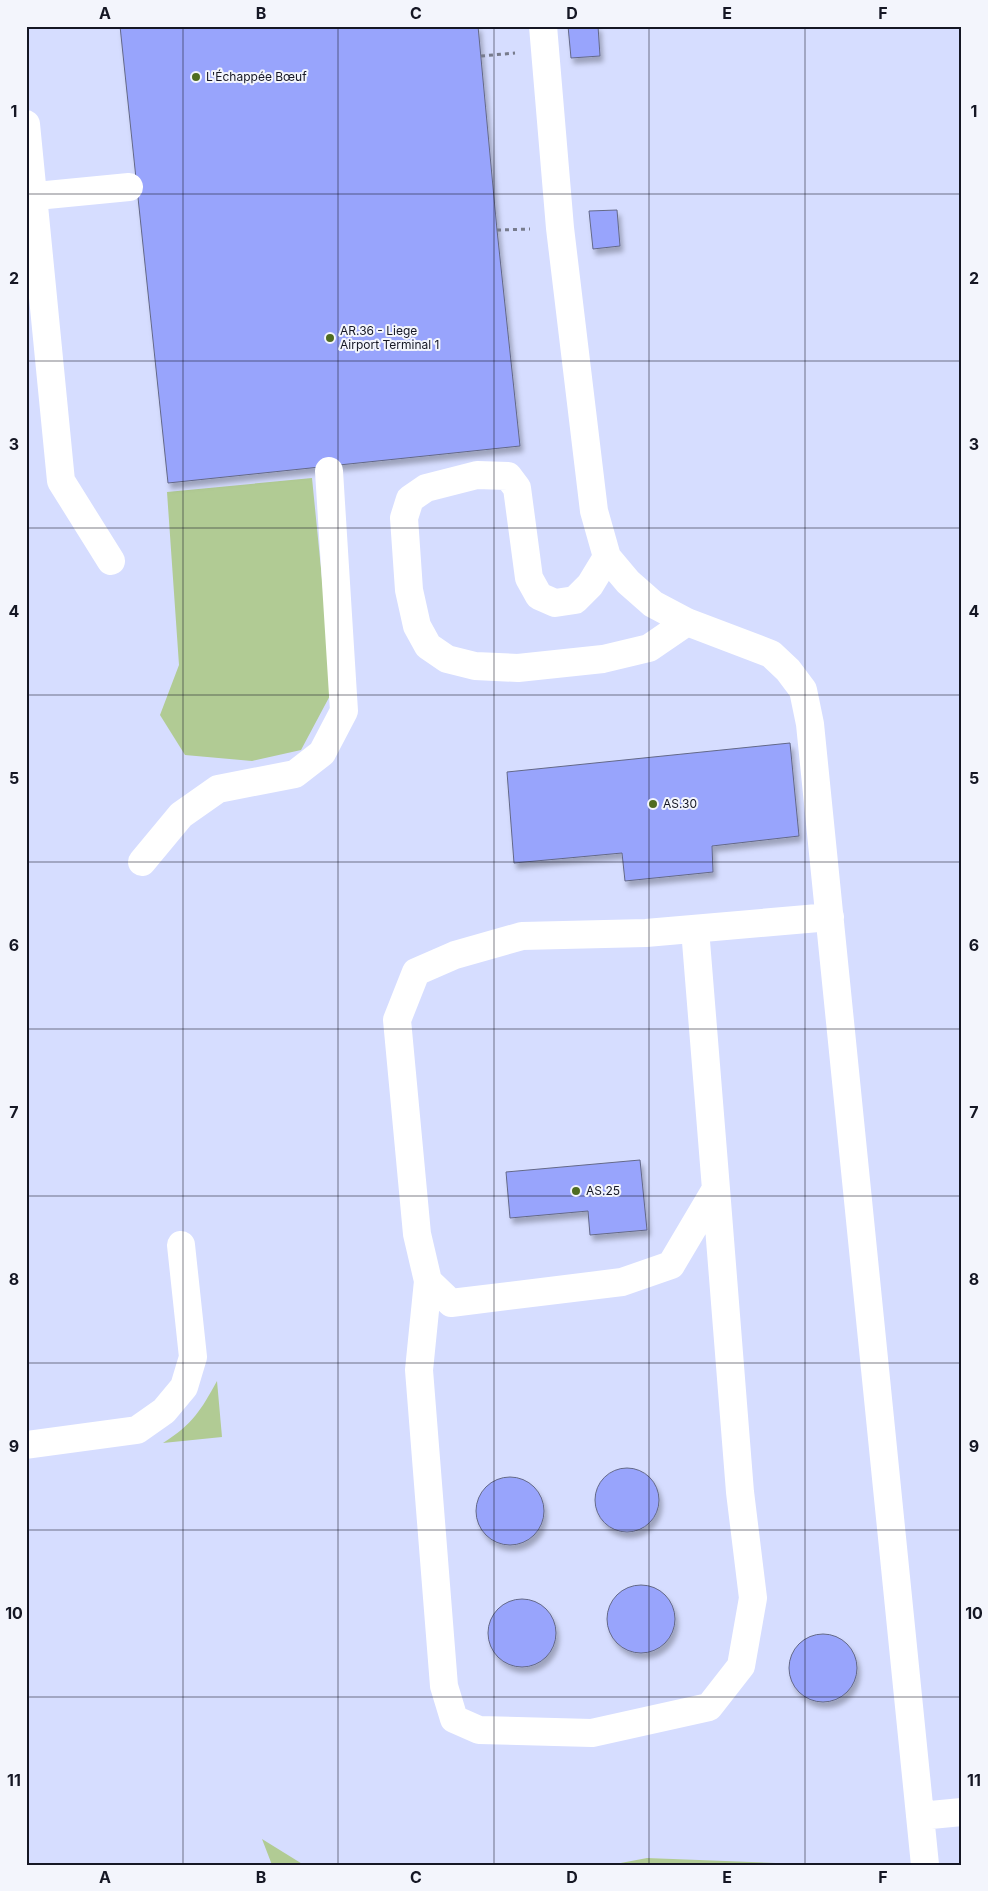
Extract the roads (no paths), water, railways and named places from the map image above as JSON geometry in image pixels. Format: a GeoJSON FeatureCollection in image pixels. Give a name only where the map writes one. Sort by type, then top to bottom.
{"type":"FeatureCollection","features":[{"type":"Feature","properties":{"kind":"street"},"geometry":{"type":"LineString","coordinates":[[543,26],[560,228],[594,511],[607,558],[628,582],[653,604],[687,622],[771,654],[788,670],[803,690],[810,724],[925,1865]]}},
{"type":"Feature","properties":{"kind":"street"},"geometry":{"type":"LineString","coordinates":[[26,124],[30,197],[61,481],[111,561]]}},
{"type":"Feature","properties":{"kind":"street"},"geometry":{"type":"LineString","coordinates":[[30,197],[129,187]]}},
{"type":"Feature","properties":{"kind":"street"},"geometry":{"type":"LineString","coordinates":[[142,862],[181,814],[218,789],[295,774],[322,753],[344,711],[329,471]]}},
{"type":"Feature","properties":{"kind":"street"},"geometry":{"type":"LineString","coordinates":[[607,558],[590,585],[576,600],[555,603],[539,596],[530,578],[517,488],[508,476],[477,475],[426,488],[410,499],[404,518],[409,590],[417,626],[428,646],[447,659],[475,666],[518,668],[603,659],[649,648],[687,622]]}},
{"type":"Feature","properties":{"kind":"street"},"geometry":{"type":"LineString","coordinates":[[695,929],[740,1492],[752,1598],[741,1666],[709,1707],[592,1733],[479,1730],[454,1719],[444,1686],[419,1370],[428,1281],[417,1234],[397,1020],[416,972],[455,955],[522,936],[646,933],[830,917]]}},
{"type":"Feature","properties":{"kind":"street"},"geometry":{"type":"LineString","coordinates":[[428,1281],[451,1303],[622,1282],[671,1265],[716,1189]]}},
{"type":"Feature","properties":{"kind":"street"},"geometry":{"type":"LineString","coordinates":[[26,1445],[137,1430],[164,1411],[184,1387],[192,1357],[181,1245]]}},
{"type":"Feature","properties":{"kind":"street"},"geometry":{"type":"LineString","coordinates":[[920,1816],[962,1812]]}},
{"type":"Feature","properties":{"kind":"place","name":"L'Échappée Bœuf"},"geometry":{"type":"Point","coordinates":[196,77]}},
{"type":"Feature","properties":{"kind":"place","name":"AR.36 - Liege Airport Terminal 1"},"geometry":{"type":"Point","coordinates":[330,338]}},
{"type":"Feature","properties":{"kind":"place","name":"AS.30"},"geometry":{"type":"Point","coordinates":[653,804]}},
{"type":"Feature","properties":{"kind":"place","name":"AS.25"},"geometry":{"type":"Point","coordinates":[576,1191]}}]}
